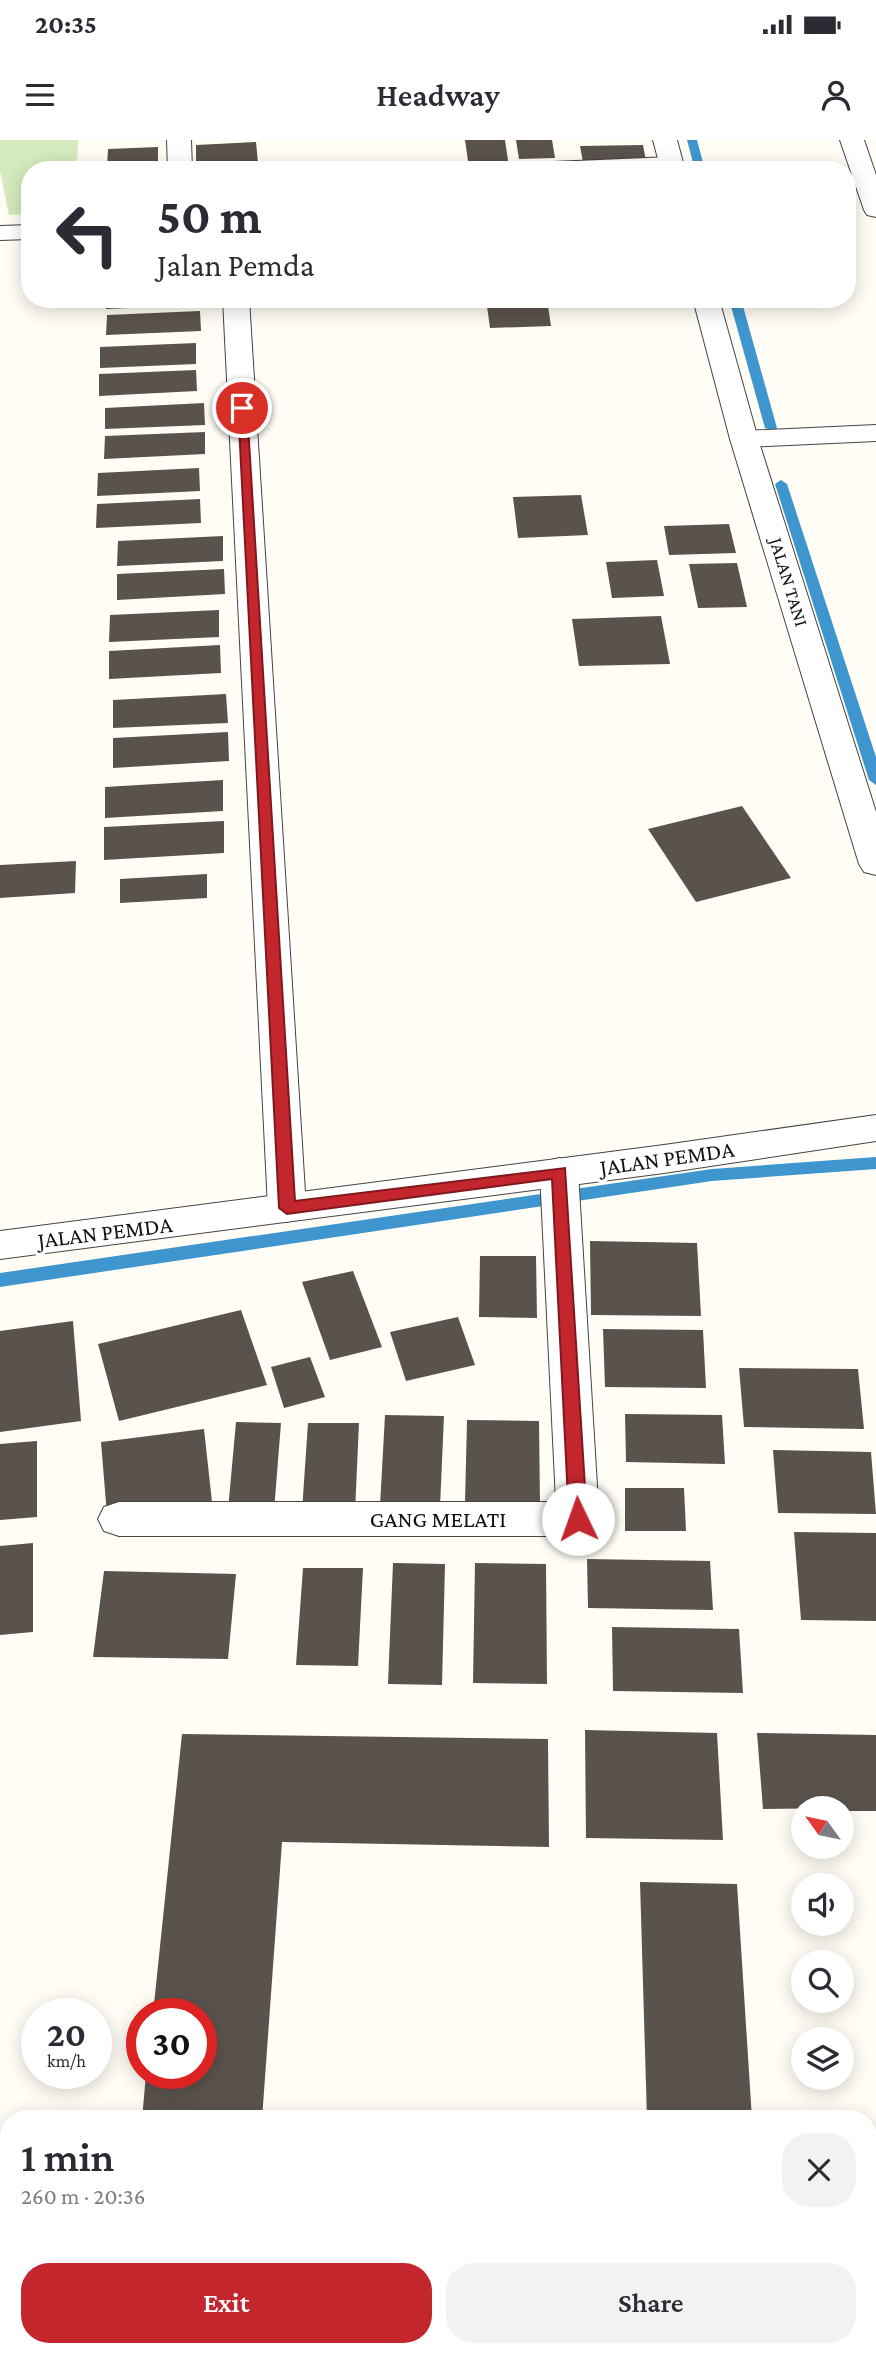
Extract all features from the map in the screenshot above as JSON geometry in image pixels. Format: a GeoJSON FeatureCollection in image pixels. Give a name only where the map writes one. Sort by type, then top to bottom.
{"type":"FeatureCollection","features":[{"type":"Feature","properties":{"kind":"street"},"geometry":{"type":"LineString","coordinates":[[179,140],[180,161]]}},
{"type":"Feature","properties":{"kind":"street"},"geometry":{"type":"LineString","coordinates":[[665,140],[670,161]]}},
{"type":"Feature","properties":{"kind":"street"},"geometry":{"type":"LineString","coordinates":[[852,140],[876,210]]}},
{"type":"Feature","properties":{"kind":"street"},"geometry":{"type":"LineString","coordinates":[[0,233],[21,232]]}},
{"type":"Feature","properties":{"kind":"street"},"geometry":{"type":"LineString","coordinates":[[237,308],[287,1208]]}},
{"type":"Feature","properties":{"kind":"street","name":"JALAN TANI"},"geometry":{"type":"LineString","coordinates":[[709,308],[748,450],[876,864]]}},
{"type":"Feature","properties":{"kind":"street"},"geometry":{"type":"LineString","coordinates":[[748,450],[876,440]]}},
{"type":"Feature","properties":{"kind":"street","name":"JALAN PEMDA"},"geometry":{"type":"LineString","coordinates":[[0,1245],[876,1128]]}},
{"type":"Feature","properties":{"kind":"street","name":"GANG MELATI"},"geometry":{"type":"LineString","coordinates":[[119,1520],[578,1519],[559,1172]]}},
{"type":"Feature","properties":{"kind":"green space"},"geometry":{"type":"Polygon","coordinates":[[[0,140],[78,140],[77,161],[21,161],[21,214],[9,215],[0,171],[0,140]]]}},
{"type":"Feature","properties":{"kind":"building"},"geometry":{"type":"Polygon","coordinates":[[[465,140],[505,140],[508,161],[468,161],[465,140]]]}},
{"type":"Feature","properties":{"kind":"building"},"geometry":{"type":"Polygon","coordinates":[[[516,140],[552,140],[555,158],[519,159],[516,140]]]}},
{"type":"Feature","properties":{"kind":"building"},"geometry":{"type":"Polygon","coordinates":[[[256,142],[258,161],[196,161],[196,145],[256,142]]]}},
{"type":"Feature","properties":{"kind":"building"},"geometry":{"type":"Polygon","coordinates":[[[643,145],[646,161],[583,161],[580,146],[643,145]]]}},
{"type":"Feature","properties":{"kind":"building"},"geometry":{"type":"Polygon","coordinates":[[[158,147],[158,161],[107,161],[108,149],[158,147]]]}},
{"type":"Feature","properties":{"kind":"building"},"geometry":{"type":"Polygon","coordinates":[[[487,308],[548,308],[551,326],[490,328],[487,308]]]}},
{"type":"Feature","properties":{"kind":"building"},"geometry":{"type":"Polygon","coordinates":[[[200,311],[201,331],[106,335],[107,315],[200,311]]]}},
{"type":"Feature","properties":{"kind":"building"},"geometry":{"type":"Polygon","coordinates":[[[196,343],[196,364],[100,368],[100,347],[196,343]]]}},
{"type":"Feature","properties":{"kind":"building"},"geometry":{"type":"Polygon","coordinates":[[[196,370],[197,391],[99,396],[99,374],[196,370]]]}},
{"type":"Feature","properties":{"kind":"building"},"geometry":{"type":"Polygon","coordinates":[[[204,403],[205,425],[105,429],[105,408],[204,403]]]}},
{"type":"Feature","properties":{"kind":"building"},"geometry":{"type":"Polygon","coordinates":[[[205,432],[205,454],[104,459],[105,436],[205,432]]]}},
{"type":"Feature","properties":{"kind":"building"},"geometry":{"type":"Polygon","coordinates":[[[199,468],[200,491],[97,496],[98,473],[199,468]]]}},
{"type":"Feature","properties":{"kind":"building"},"geometry":{"type":"Polygon","coordinates":[[[581,495],[588,535],[518,538],[513,497],[581,495]]]}},
{"type":"Feature","properties":{"kind":"building"},"geometry":{"type":"Polygon","coordinates":[[[200,499],[201,523],[96,528],[97,504],[200,499]]]}},
{"type":"Feature","properties":{"kind":"building"},"geometry":{"type":"Polygon","coordinates":[[[729,524],[736,553],[669,555],[664,526],[729,524]]]}},
{"type":"Feature","properties":{"kind":"building"},"geometry":{"type":"Polygon","coordinates":[[[223,536],[223,561],[117,566],[118,541],[223,536]]]}},
{"type":"Feature","properties":{"kind":"building"},"geometry":{"type":"Polygon","coordinates":[[[657,560],[664,596],[612,598],[606,562],[657,560]]]}},
{"type":"Feature","properties":{"kind":"building"},"geometry":{"type":"Polygon","coordinates":[[[737,563],[747,607],[698,608],[689,564],[737,563]]]}},
{"type":"Feature","properties":{"kind":"building"},"geometry":{"type":"Polygon","coordinates":[[[224,569],[225,594],[117,600],[117,574],[224,569]]]}},
{"type":"Feature","properties":{"kind":"building"},"geometry":{"type":"Polygon","coordinates":[[[219,610],[219,637],[109,642],[110,615],[219,610]]]}},
{"type":"Feature","properties":{"kind":"building"},"geometry":{"type":"Polygon","coordinates":[[[661,616],[670,664],[579,666],[572,619],[661,616]]]}},
{"type":"Feature","properties":{"kind":"building"},"geometry":{"type":"Polygon","coordinates":[[[220,645],[221,673],[109,679],[109,651],[220,645]]]}},
{"type":"Feature","properties":{"kind":"building"},"geometry":{"type":"Polygon","coordinates":[[[226,694],[228,723],[113,728],[113,700],[226,694]]]}},
{"type":"Feature","properties":{"kind":"building"},"geometry":{"type":"Polygon","coordinates":[[[228,732],[229,761],[113,768],[113,738],[228,732]]]}},
{"type":"Feature","properties":{"kind":"building"},"geometry":{"type":"Polygon","coordinates":[[[223,780],[223,811],[105,818],[105,787],[223,780]]]}},
{"type":"Feature","properties":{"kind":"building"},"geometry":{"type":"Polygon","coordinates":[[[742,806],[791,878],[696,902],[648,829],[742,806]]]}},
{"type":"Feature","properties":{"kind":"building"},"geometry":{"type":"Polygon","coordinates":[[[224,821],[224,853],[104,860],[104,827],[224,821]]]}},
{"type":"Feature","properties":{"kind":"building"},"geometry":{"type":"Polygon","coordinates":[[[76,861],[75,893],[0,898],[0,865],[76,861]]]}},
{"type":"Feature","properties":{"kind":"building"},"geometry":{"type":"Polygon","coordinates":[[[207,874],[207,898],[120,903],[120,879],[207,874]]]}},
{"type":"Feature","properties":{"kind":"building"},"geometry":{"type":"Polygon","coordinates":[[[590,1241],[697,1243],[701,1316],[591,1315],[590,1241]]]}},
{"type":"Feature","properties":{"kind":"building"},"geometry":{"type":"Polygon","coordinates":[[[480,1256],[536,1256],[537,1318],[479,1317],[480,1256]]]}},
{"type":"Feature","properties":{"kind":"building"},"geometry":{"type":"Polygon","coordinates":[[[353,1271],[382,1347],[330,1360],[302,1282],[353,1271]]]}},
{"type":"Feature","properties":{"kind":"building"},"geometry":{"type":"Polygon","coordinates":[[[241,1310],[267,1385],[119,1421],[98,1344],[241,1310]]]}},
{"type":"Feature","properties":{"kind":"building"},"geometry":{"type":"Polygon","coordinates":[[[458,1317],[475,1365],[406,1381],[390,1332],[458,1317]]]}},
{"type":"Feature","properties":{"kind":"building"},"geometry":{"type":"Polygon","coordinates":[[[73,1321],[81,1421],[0,1432],[0,1331],[73,1321]]]}},
{"type":"Feature","properties":{"kind":"building"},"geometry":{"type":"Polygon","coordinates":[[[603,1329],[703,1330],[706,1388],[605,1387],[603,1329]]]}},
{"type":"Feature","properties":{"kind":"building"},"geometry":{"type":"Polygon","coordinates":[[[310,1357],[325,1397],[284,1408],[271,1367],[310,1357]]]}},
{"type":"Feature","properties":{"kind":"building"},"geometry":{"type":"Polygon","coordinates":[[[739,1368],[858,1369],[864,1429],[744,1427],[739,1368]]]}},
{"type":"Feature","properties":{"kind":"building"},"geometry":{"type":"Polygon","coordinates":[[[625,1414],[722,1415],[725,1464],[626,1462],[625,1414]]]}},
{"type":"Feature","properties":{"kind":"building"},"geometry":{"type":"Polygon","coordinates":[[[385,1415],[444,1416],[440,1507],[380,1506],[385,1415]]]}},
{"type":"Feature","properties":{"kind":"building"},"geometry":{"type":"Polygon","coordinates":[[[467,1420],[539,1421],[540,1504],[465,1503],[467,1420]]]}},
{"type":"Feature","properties":{"kind":"building"},"geometry":{"type":"Polygon","coordinates":[[[236,1422],[281,1423],[274,1511],[228,1510],[236,1422]]]}},
{"type":"Feature","properties":{"kind":"building"},"geometry":{"type":"Polygon","coordinates":[[[308,1423],[359,1423],[355,1512],[302,1511],[308,1423]]]}},
{"type":"Feature","properties":{"kind":"building"},"geometry":{"type":"Polygon","coordinates":[[[204,1429],[212,1502],[107,1515],[101,1442],[204,1429]]]}},
{"type":"Feature","properties":{"kind":"building"},"geometry":{"type":"Polygon","coordinates":[[[37,1441],[37,1517],[0,1520],[0,1444],[37,1441]]]}},
{"type":"Feature","properties":{"kind":"building"},"geometry":{"type":"Polygon","coordinates":[[[773,1450],[871,1452],[876,1514],[778,1513],[773,1450]]]}},
{"type":"Feature","properties":{"kind":"building"},"geometry":{"type":"Polygon","coordinates":[[[625,1488],[684,1488],[686,1531],[625,1531],[625,1488]]]}},
{"type":"Feature","properties":{"kind":"building"},"geometry":{"type":"Polygon","coordinates":[[[794,1532],[876,1533],[876,1621],[801,1620],[794,1532]]]}},
{"type":"Feature","properties":{"kind":"building"},"geometry":{"type":"Polygon","coordinates":[[[33,1543],[33,1632],[0,1635],[0,1546],[33,1543]]]}},
{"type":"Feature","properties":{"kind":"building"},"geometry":{"type":"Polygon","coordinates":[[[587,1559],[710,1561],[713,1610],[588,1608],[587,1559]]]}},
{"type":"Feature","properties":{"kind":"building"},"geometry":{"type":"Polygon","coordinates":[[[393,1563],[445,1564],[442,1685],[388,1684],[393,1563]]]}},
{"type":"Feature","properties":{"kind":"building"},"geometry":{"type":"Polygon","coordinates":[[[475,1563],[546,1564],[547,1684],[473,1683],[475,1563]]]}},
{"type":"Feature","properties":{"kind":"building"},"geometry":{"type":"Polygon","coordinates":[[[303,1568],[363,1568],[358,1666],[296,1665],[303,1568]]]}},
{"type":"Feature","properties":{"kind":"building"},"geometry":{"type":"Polygon","coordinates":[[[104,1571],[236,1574],[228,1659],[93,1657],[104,1571]]]}},
{"type":"Feature","properties":{"kind":"building"},"geometry":{"type":"Polygon","coordinates":[[[612,1627],[739,1629],[743,1693],[613,1691],[612,1627]]]}},
{"type":"Feature","properties":{"kind":"building"},"geometry":{"type":"Polygon","coordinates":[[[585,1730],[717,1733],[723,1840],[586,1838],[585,1730]]]}},
{"type":"Feature","properties":{"kind":"building"},"geometry":{"type":"Polygon","coordinates":[[[757,1733],[876,1735],[876,1811],[854,1811],[854,1796],[791,1796],[791,1809],[763,1809],[757,1733]]]}},
{"type":"Feature","properties":{"kind":"building"},"geometry":{"type":"Polygon","coordinates":[[[182,1734],[548,1739],[549,1847],[282,1842],[263,2110],[143,2110],[145,2089],[217,2089],[217,1998],[155,1998],[182,1734]]]}},
{"type":"Feature","properties":{"kind":"building"},"geometry":{"type":"Polygon","coordinates":[[[640,1882],[737,1884],[751,2110],[647,2110],[640,1882]]]}},
{"type":"Feature","properties":{"kind":"waterway"},"geometry":{"type":"LineString","coordinates":[[692,140],[698,161]]}},
{"type":"Feature","properties":{"kind":"waterway"},"geometry":{"type":"LineString","coordinates":[[738,308],[771,428]]}},
{"type":"Feature","properties":{"kind":"waterway"},"geometry":{"type":"LineString","coordinates":[[781,484],[876,780]]}},
{"type":"Feature","properties":{"kind":"waterway"},"geometry":{"type":"LineString","coordinates":[[0,1280],[712,1175],[876,1163]]}},
{"type":"Feature","properties":{"kind":"route"},"geometry":{"type":"LineString","coordinates":[[242,408],[287,1208],[559,1172],[578,1519]]}}]}
